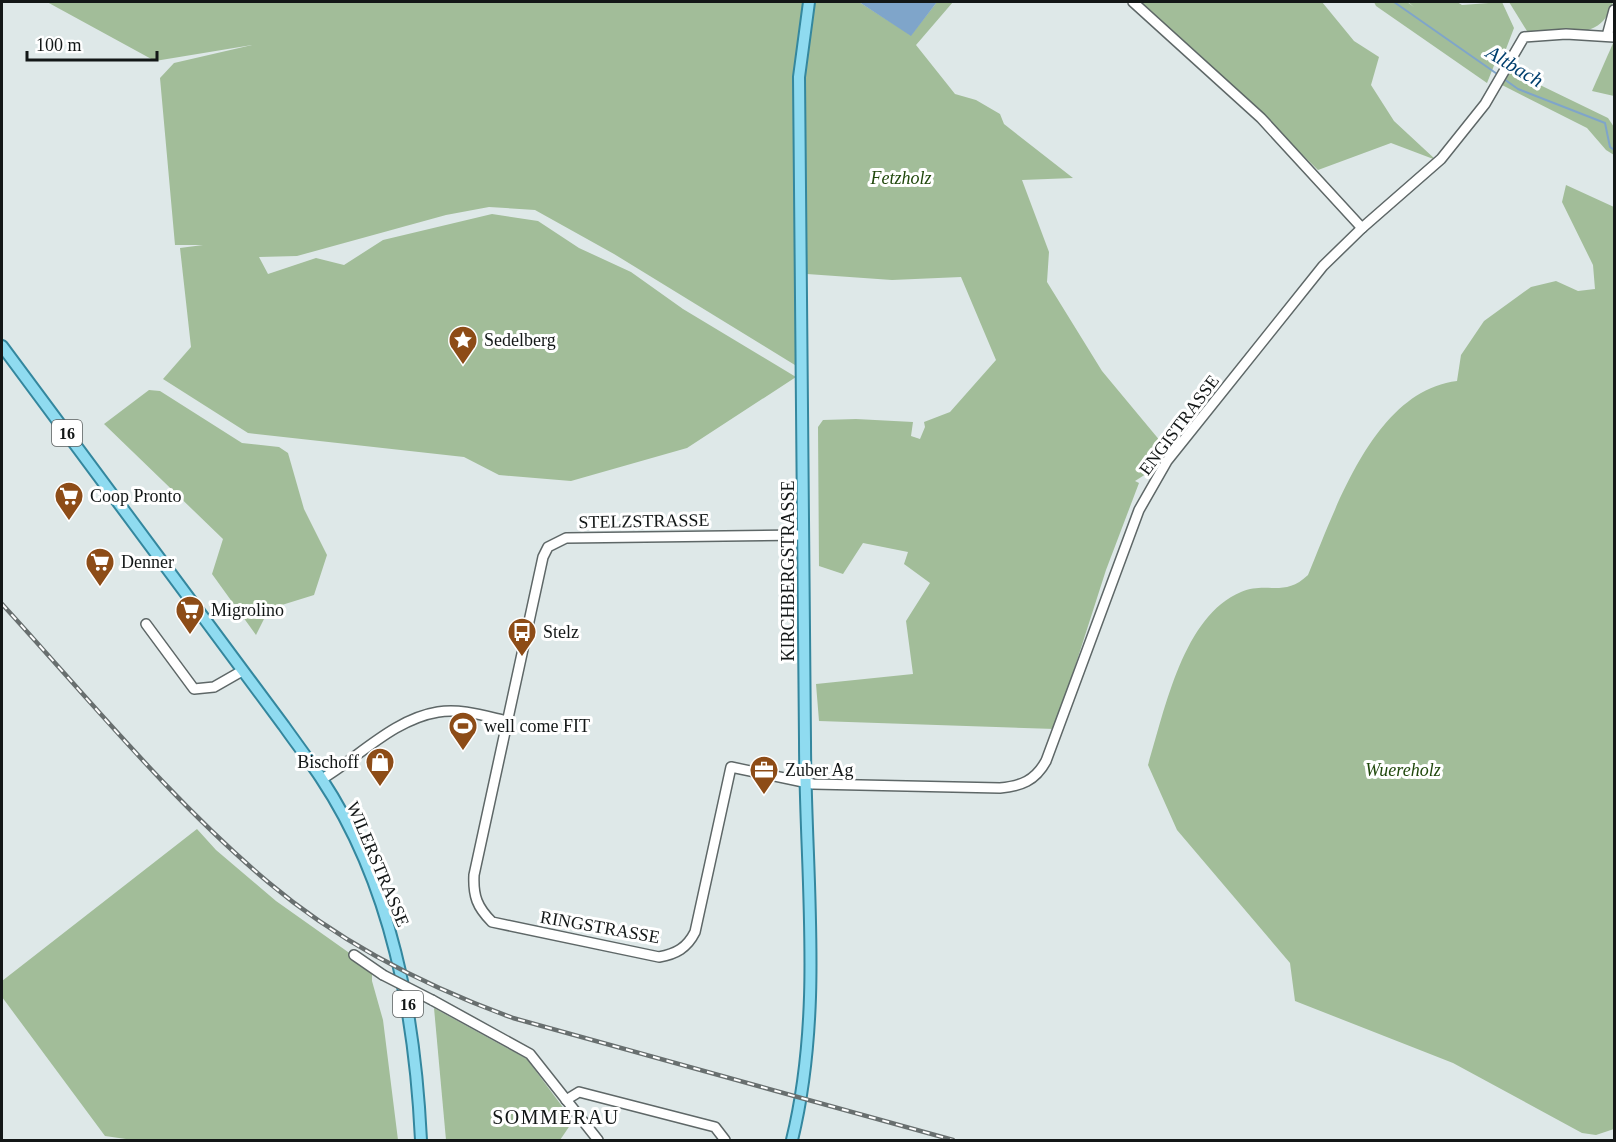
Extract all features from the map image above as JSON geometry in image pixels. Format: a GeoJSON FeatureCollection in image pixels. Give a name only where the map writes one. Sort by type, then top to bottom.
{"type":"FeatureCollection","features":[{"type":"Feature","properties":{"kind":"main road","name":"KIRCHBERGSTRASSE"},"geometry":{"type":"LineString","coordinates":[[792,1140],[802,1093],[811,971],[806,783],[799,77],[809,2]]}},
{"type":"Feature","properties":{"kind":"main road","name":"WILERSTRASSE"},"geometry":{"type":"LineString","coordinates":[[2,346],[322,779],[354,838],[397,954],[410,1014],[421,1140]]}},
{"type":"Feature","properties":{"kind":"street"},"geometry":{"type":"LineString","coordinates":[[1133,2],[1261,118],[1362,228]]}},
{"type":"Feature","properties":{"kind":"street"},"geometry":{"type":"LineString","coordinates":[[1610,37],[1614,10]]}},
{"type":"Feature","properties":{"kind":"street","name":"ENGISTRASSE"},"geometry":{"type":"LineString","coordinates":[[806,783],[1000,788],[1018,786],[1035,776],[1046,761],[1139,510],[1167,461],[1323,266],[1362,228],[1442,159],[1485,104],[1524,37],[1550,34],[1610,37]]}},
{"type":"Feature","properties":{"kind":"street","name":"STELZSTRASSE"},"geometry":{"type":"LineString","coordinates":[[507,721],[543,557],[548,547],[556,541],[566,538],[803,535]]}},
{"type":"Feature","properties":{"kind":"street"},"geometry":{"type":"LineString","coordinates":[[146,624],[194,689],[214,687],[242,671]]}},
{"type":"Feature","properties":{"kind":"street"},"geometry":{"type":"LineString","coordinates":[[322,779],[366,749],[423,716],[439,711],[457,711],[507,721]]}},
{"type":"Feature","properties":{"kind":"street","name":"RINGSTRASSE"},"geometry":{"type":"LineString","coordinates":[[507,721],[473,890],[477,904],[492,922],[511,927],[660,957],[673,954],[690,942],[695,932],[731,767],[806,783]]}},
{"type":"Feature","properties":{"kind":"street"},"geometry":{"type":"LineString","coordinates":[[354,955],[383,975],[530,1054],[598,1140]]}},
{"type":"Feature","properties":{"kind":"street"},"geometry":{"type":"LineString","coordinates":[[566,1100],[579,1092],[715,1127],[725,1140]]}},
{"type":"Feature","properties":{"kind":"green space","name":"Fetzholz"},"geometry":{"type":"Polygon","coordinates":[[[47,2],[859,2],[911,35],[937,2],[953,2],[916,45],[955,94],[976,100],[1000,114],[1004,124],[1073,178],[1022,180],[1049,252],[1047,282],[1102,371],[1166,448],[1160,465],[1135,481],[1139,483],[1106,570],[1055,729],[819,721],[816,684],[913,674],[906,621],[930,583],[904,564],[908,552],[863,543],[843,574],[819,566],[818,427],[823,420],[913,422],[911,436],[920,439],[925,427],[924,422],[950,412],[996,360],[961,277],[892,280],[807,274],[803,370],[614,254],[535,210],[489,207],[446,215],[297,256],[259,257],[268,274],[316,258],[344,265],[383,240],[492,214],[538,221],[579,248],[631,272],[683,309],[796,377],[687,448],[571,481],[499,475],[464,457],[248,433],[163,379],[191,347],[180,248],[203,245],[175,245],[160,78],[174,63],[252,45],[155,61],[47,2]]]}},
{"type":"Feature","properties":{"kind":"green space"},"geometry":{"type":"Polygon","coordinates":[[[1138,2],[1322,2],[1354,41],[1379,57],[1371,85],[1394,121],[1436,160],[1391,143],[1318,170],[1198,53],[1138,2]]]}},
{"type":"Feature","properties":{"kind":"green space"},"geometry":{"type":"Polygon","coordinates":[[[1374,2],[1407,2],[1414,7],[1408,2],[1457,2],[1462,5],[1502,2],[1514,28],[1501,62],[1495,63],[1487,83],[1376,6],[1374,2]]]}},
{"type":"Feature","properties":{"kind":"green space"},"geometry":{"type":"Polygon","coordinates":[[[1509,2],[1613,2],[1608,15],[1600,24],[1579,32],[1566,33],[1527,31],[1509,2]]]}},
{"type":"Feature","properties":{"kind":"green space"},"geometry":{"type":"Polygon","coordinates":[[[1614,41],[1614,96],[1592,91],[1614,41]]]}},
{"type":"Feature","properties":{"kind":"green space"},"geometry":{"type":"Polygon","coordinates":[[[1511,71],[1608,118],[1614,127],[1614,155],[1606,150],[1587,128],[1502,85],[1511,71]]]}},
{"type":"Feature","properties":{"kind":"green space","name":"Wuereholz"},"geometry":{"type":"Polygon","coordinates":[[[1566,185],[1614,207],[1614,1129],[1596,1135],[1582,1133],[1453,1063],[1295,1001],[1290,963],[1177,830],[1148,765],[1179,667],[1204,621],[1221,604],[1241,592],[1250,589],[1291,586],[1308,575],[1346,487],[1362,457],[1381,429],[1403,406],[1428,389],[1457,381],[1461,355],[1484,321],[1531,287],[1556,281],[1578,291],[1595,289],[1593,265],[1562,202],[1566,185]]]}},
{"type":"Feature","properties":{"kind":"green space"},"geometry":{"type":"Polygon","coordinates":[[[149,390],[160,391],[242,443],[279,447],[288,453],[304,509],[327,555],[314,595],[269,609],[256,635],[212,574],[223,539],[104,424],[149,390]]]}},
{"type":"Feature","properties":{"kind":"green space"},"geometry":{"type":"Polygon","coordinates":[[[197,829],[216,850],[276,901],[372,969],[372,981],[383,1020],[398,1140],[133,1140],[105,1136],[2,997],[2,981],[197,829]]]}},
{"type":"Feature","properties":{"kind":"green space"},"geometry":{"type":"Polygon","coordinates":[[[434,1008],[527,1059],[573,1121],[560,1140],[446,1140],[434,1008]]]}},
{"type":"Feature","properties":{"kind":"water"},"geometry":{"type":"Polygon","coordinates":[[[859,2],[937,2],[911,36],[859,2]]]}},
{"type":"Feature","properties":{"kind":"waterway","name":"Altbach"},"geometry":{"type":"LineString","coordinates":[[1394,2],[1500,76]]}},
{"type":"Feature","properties":{"kind":"waterway","name":"Altbach"},"geometry":{"type":"LineString","coordinates":[[1504,79],[1518,89],[1605,123],[1610,147],[1614,150]]}},
{"type":"Feature","properties":{"kind":"railway"},"geometry":{"type":"LineString","coordinates":[[2,604],[131,748],[232,850],[296,904],[384,961],[448,992],[513,1018],[953,1140]]}},
{"type":"Feature","properties":{"kind":"place","name":"Sedelberg"},"geometry":{"type":"Point","coordinates":[463,366]}},
{"type":"Feature","properties":{"kind":"place","name":"Coop Pronto"},"geometry":{"type":"Point","coordinates":[69,522]}},
{"type":"Feature","properties":{"kind":"place","name":"Denner"},"geometry":{"type":"Point","coordinates":[100,588]}},
{"type":"Feature","properties":{"kind":"place","name":"Migrolino"},"geometry":{"type":"Point","coordinates":[190,636]}},
{"type":"Feature","properties":{"kind":"place","name":"Stelz"},"geometry":{"type":"Point","coordinates":[522,658]}},
{"type":"Feature","properties":{"kind":"place","name":"well come FIT"},"geometry":{"type":"Point","coordinates":[463,752]}},
{"type":"Feature","properties":{"kind":"place","name":"Bischoff"},"geometry":{"type":"Point","coordinates":[380,788]}},
{"type":"Feature","properties":{"kind":"place","name":"Zuber Ag"},"geometry":{"type":"Point","coordinates":[764,796]}},
{"type":"Feature","properties":{"kind":"district","name":"SOMMERAU"},"geometry":{"type":"Point","coordinates":[556,1117]}}]}
